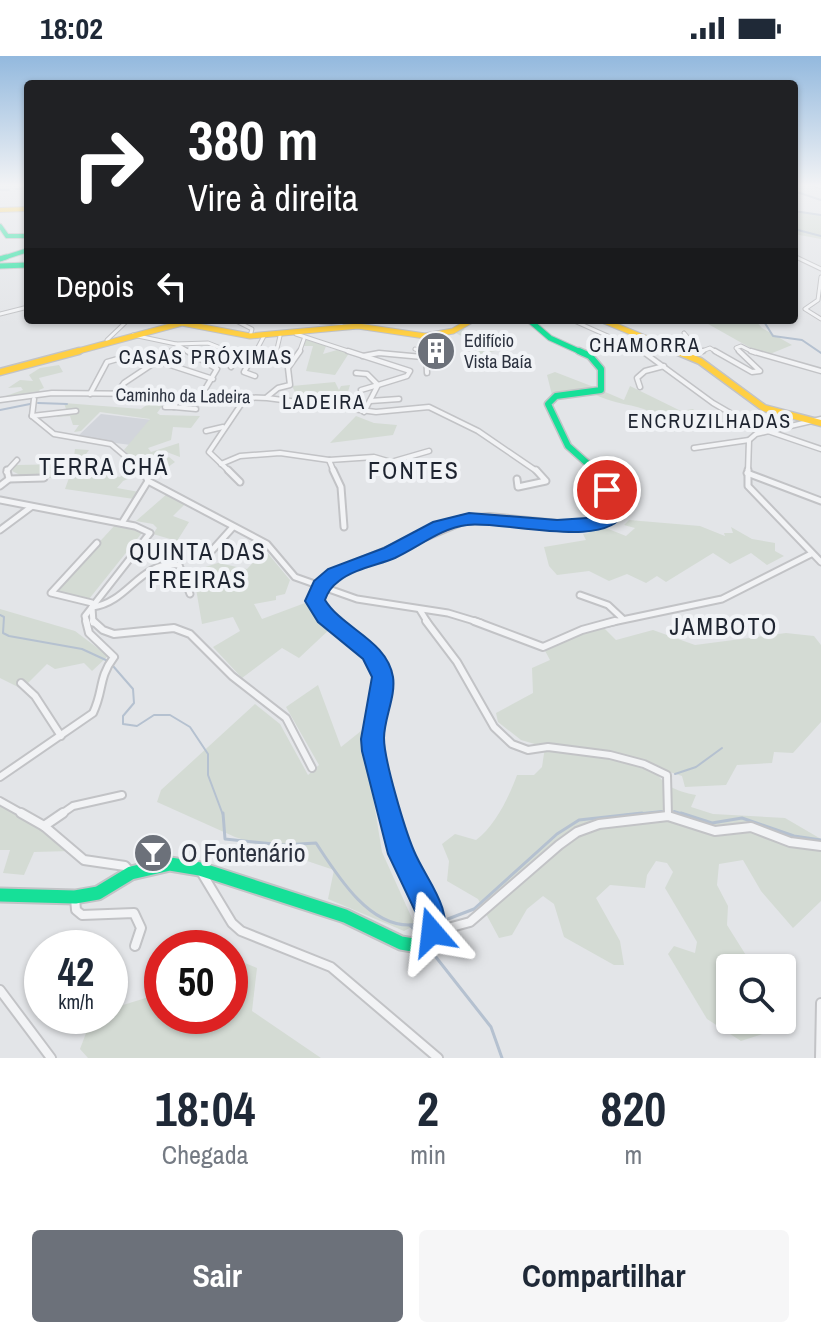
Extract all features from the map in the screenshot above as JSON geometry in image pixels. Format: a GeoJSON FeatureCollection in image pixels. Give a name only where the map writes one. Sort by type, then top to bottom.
{"type":"FeatureCollection","features":[{"type":"Feature","properties":{"kind":"main road"},"geometry":{"type":"LineString","coordinates":[[3,231],[7,236],[24,236]]}},
{"type":"Feature","properties":{"kind":"main road"},"geometry":{"type":"LineString","coordinates":[[0,259],[24,251]]}},
{"type":"Feature","properties":{"kind":"main road"},"geometry":{"type":"LineString","coordinates":[[0,266],[24,265]]}},
{"type":"Feature","properties":{"kind":"main road"},"geometry":{"type":"LineString","coordinates":[[0,372],[107,340],[174,324]]}},
{"type":"Feature","properties":{"kind":"main road"},"geometry":{"type":"LineString","coordinates":[[192,324],[250,336],[300,336],[341,324],[425,336],[453,331],[465,324]]}},
{"type":"Feature","properties":{"kind":"main road"},"geometry":{"type":"LineString","coordinates":[[0,895],[75,897],[98,893],[131,873],[170,864],[200,869],[345,916],[401,943],[418,944],[432,932],[431,913],[401,854],[374,751],[372,739],[383,677],[370,653],[325,617],[315,601],[321,586],[335,574],[390,553],[439,527],[469,518],[557,526],[604,523],[615,516],[612,502],[593,464],[568,446],[548,404],[559,395],[601,390],[598,363],[589,353],[551,339],[534,324]]}},
{"type":"Feature","properties":{"kind":"main road"},"geometry":{"type":"LineString","coordinates":[[612,324],[689,356],[759,405],[806,420],[821,421]]}},
{"type":"Feature","properties":{"kind":"street"},"geometry":{"type":"LineString","coordinates":[[798,258],[821,269]]}},
{"type":"Feature","properties":{"kind":"street"},"geometry":{"type":"LineString","coordinates":[[821,277],[818,300],[805,309],[821,319]]}},
{"type":"Feature","properties":{"kind":"street"},"geometry":{"type":"LineString","coordinates":[[0,314],[24,308]]}},
{"type":"Feature","properties":{"kind":"street"},"geometry":{"type":"LineString","coordinates":[[107,340],[124,324]]}},
{"type":"Feature","properties":{"kind":"street"},"geometry":{"type":"LineString","coordinates":[[242,324],[252,329],[250,336]]}},
{"type":"Feature","properties":{"kind":"street"},"geometry":{"type":"LineString","coordinates":[[581,324],[649,354],[713,403],[765,432],[821,449]]}},
{"type":"Feature","properties":{"kind":"street"},"geometry":{"type":"LineString","coordinates":[[684,333],[699,351]]}},
{"type":"Feature","properties":{"kind":"street"},"geometry":{"type":"LineString","coordinates":[[133,335],[177,346],[217,369],[200,396]]}},
{"type":"Feature","properties":{"kind":"street"},"geometry":{"type":"LineString","coordinates":[[255,376],[244,372],[264,336]]}},
{"type":"Feature","properties":{"kind":"street"},"geometry":{"type":"LineString","coordinates":[[270,364],[280,336]]}},
{"type":"Feature","properties":{"kind":"street"},"geometry":{"type":"LineString","coordinates":[[267,398],[278,388],[290,385],[288,368],[298,357],[300,336],[410,371],[407,376],[361,390]]}},
{"type":"Feature","properties":{"kind":"street"},"geometry":{"type":"LineString","coordinates":[[116,394],[124,383],[177,346],[196,341],[230,349],[237,356],[231,367]]}},
{"type":"Feature","properties":{"kind":"street"},"geometry":{"type":"LineString","coordinates":[[689,356],[713,349],[755,373],[760,370],[736,346],[821,371]]}},
{"type":"Feature","properties":{"kind":"street"},"geometry":{"type":"LineString","coordinates":[[415,349],[426,350],[427,373]]}},
{"type":"Feature","properties":{"kind":"street"},"geometry":{"type":"LineString","coordinates":[[362,356],[375,352],[427,362],[444,359]]}},
{"type":"Feature","properties":{"kind":"street"},"geometry":{"type":"LineString","coordinates":[[90,394],[107,362],[128,356]]}},
{"type":"Feature","properties":{"kind":"street"},"geometry":{"type":"LineString","coordinates":[[157,361],[213,379]]}},
{"type":"Feature","properties":{"kind":"street"},"geometry":{"type":"LineString","coordinates":[[640,387],[637,378],[643,372],[658,365],[669,367]]}},
{"type":"Feature","properties":{"kind":"street"},"geometry":{"type":"LineString","coordinates":[[356,373],[367,374],[378,385]]}},
{"type":"Feature","properties":{"kind":"street"},"geometry":{"type":"LineString","coordinates":[[364,412],[378,385]]}},
{"type":"Feature","properties":{"kind":"street","name":"Caminho da Ladeira"},"geometry":{"type":"LineString","coordinates":[[0,400],[33,398],[52,393],[180,395],[267,398],[364,412],[429,407],[478,431],[533,467],[546,481],[520,487],[517,479]]}},
{"type":"Feature","properties":{"kind":"street"},"geometry":{"type":"LineString","coordinates":[[174,407],[180,395]]}},
{"type":"Feature","properties":{"kind":"street"},"geometry":{"type":"LineString","coordinates":[[240,482],[209,452],[246,397]]}},
{"type":"Feature","properties":{"kind":"street"},"geometry":{"type":"LineString","coordinates":[[32,416],[33,398]]}},
{"type":"Feature","properties":{"kind":"street"},"geometry":{"type":"LineString","coordinates":[[370,401],[399,399]]}},
{"type":"Feature","properties":{"kind":"street"},"geometry":{"type":"LineString","coordinates":[[165,407],[196,409]]}},
{"type":"Feature","properties":{"kind":"street"},"geometry":{"type":"LineString","coordinates":[[32,416],[76,411]]}},
{"type":"Feature","properties":{"kind":"street"},"geometry":{"type":"LineString","coordinates":[[32,416],[54,434],[111,444],[142,468],[148,481],[267,544],[295,577],[357,599],[448,613],[516,634],[543,647],[582,630],[623,619],[722,599],[811,554]]}},
{"type":"Feature","properties":{"kind":"street"},"geometry":{"type":"LineString","coordinates":[[694,448],[749,440],[806,420]]}},
{"type":"Feature","properties":{"kind":"street"},"geometry":{"type":"LineString","coordinates":[[206,431],[223,427]]}},
{"type":"Feature","properties":{"kind":"street"},"geometry":{"type":"LineString","coordinates":[[749,440],[748,486],[821,562]]}},
{"type":"Feature","properties":{"kind":"street"},"geometry":{"type":"LineString","coordinates":[[221,464],[240,456],[280,453],[329,460],[374,457],[391,462],[429,451]]}},
{"type":"Feature","properties":{"kind":"street"},"geometry":{"type":"LineString","coordinates":[[9,479],[6,471],[17,460]]}},
{"type":"Feature","properties":{"kind":"street"},"geometry":{"type":"LineString","coordinates":[[329,460],[341,487],[344,527]]}},
{"type":"Feature","properties":{"kind":"street"},"geometry":{"type":"LineString","coordinates":[[747,473],[821,501]]}},
{"type":"Feature","properties":{"kind":"street"},"geometry":{"type":"LineString","coordinates":[[0,486],[9,479],[44,478]]}},
{"type":"Feature","properties":{"kind":"street"},"geometry":{"type":"LineString","coordinates":[[122,523],[148,481]]}},
{"type":"Feature","properties":{"kind":"street"},"geometry":{"type":"LineString","coordinates":[[0,500],[122,523],[147,529],[150,533],[85,616],[86,628],[112,653],[110,666],[101,676],[98,706],[86,720],[0,777]]}},
{"type":"Feature","properties":{"kind":"street"},"geometry":{"type":"LineString","coordinates":[[0,530],[32,506]]}},
{"type":"Feature","properties":{"kind":"street"},"geometry":{"type":"LineString","coordinates":[[207,556],[233,527]]}},
{"type":"Feature","properties":{"kind":"street"},"geometry":{"type":"LineString","coordinates":[[97,543],[51,593],[91,606],[111,606],[143,573],[165,563],[179,565],[190,594]]}},
{"type":"Feature","properties":{"kind":"street"},"geometry":{"type":"LineString","coordinates":[[580,595],[608,605],[623,619]]}},
{"type":"Feature","properties":{"kind":"street"},"geometry":{"type":"LineString","coordinates":[[91,606],[93,623],[99,629],[133,634],[173,628],[185,631],[213,654],[230,674],[286,718],[312,768]]}},
{"type":"Feature","properties":{"kind":"street"},"geometry":{"type":"LineString","coordinates":[[419,609],[428,626],[463,670],[481,708],[509,742],[528,751],[546,747],[652,765],[667,775],[667,812]]}},
{"type":"Feature","properties":{"kind":"street"},"geometry":{"type":"LineString","coordinates":[[21,683],[41,701],[47,723],[61,736]]}},
{"type":"Feature","properties":{"kind":"street"},"geometry":{"type":"LineString","coordinates":[[44,826],[73,806],[122,795]]}},
{"type":"Feature","properties":{"kind":"street"},"geometry":{"type":"LineString","coordinates":[[0,801],[44,826],[84,860],[125,866],[131,873]]}},
{"type":"Feature","properties":{"kind":"street"},"geometry":{"type":"LineString","coordinates":[[432,932],[470,922],[577,832],[599,824],[667,812],[715,831],[751,827],[790,842],[821,846]]}},
{"type":"Feature","properties":{"kind":"street"},"geometry":{"type":"LineString","coordinates":[[200,869],[232,923],[241,931],[331,967],[438,1058]]}},
{"type":"Feature","properties":{"kind":"street"},"geometry":{"type":"LineString","coordinates":[[75,897],[76,910],[82,915],[134,913],[141,928],[135,946]]}},
{"type":"Feature","properties":{"kind":"street"},"geometry":{"type":"LineString","coordinates":[[0,990],[51,1058]]}},
{"type":"Feature","properties":{"kind":"street"},"geometry":{"type":"LineString","coordinates":[[820,1058],[821,1003]]}},
{"type":"Feature","properties":{"kind":"shaded area"},"geometry":{"type":"Polygon","coordinates":[[[798,231],[821,231],[821,239],[798,235],[798,231]]]}},
{"type":"Feature","properties":{"kind":"shaded area"},"geometry":{"type":"Polygon","coordinates":[[[708,324],[758,324],[792,345],[765,356],[708,324]]]}},
{"type":"Feature","properties":{"kind":"shaded area"},"geometry":{"type":"Polygon","coordinates":[[[461,327],[475,338],[497,337],[506,349],[475,355],[467,339],[452,331],[461,327]]]}},
{"type":"Feature","properties":{"kind":"shaded area"},"geometry":{"type":"Polygon","coordinates":[[[306,340],[326,346],[323,354],[337,350],[349,353],[335,375],[306,371],[313,346],[302,346],[306,340]]]}},
{"type":"Feature","properties":{"kind":"shaded area"},"geometry":{"type":"Polygon","coordinates":[[[59,365],[63,372],[39,378],[44,388],[39,390],[42,394],[0,398],[23,390],[21,387],[8,388],[20,380],[33,381],[29,375],[40,368],[59,365]]]}},
{"type":"Feature","properties":{"kind":"shaded area"},"geometry":{"type":"Polygon","coordinates":[[[555,372],[599,389],[552,395],[547,375],[555,372]]]}},
{"type":"Feature","properties":{"kind":"shaded area"},"geometry":{"type":"Polygon","coordinates":[[[335,382],[339,390],[341,386],[350,385],[347,395],[332,396],[332,405],[316,402],[316,395],[295,392],[292,386],[335,382]]]}},
{"type":"Feature","properties":{"kind":"shaded area"},"geometry":{"type":"Polygon","coordinates":[[[630,386],[681,411],[693,409],[705,421],[688,425],[689,430],[644,409],[594,394],[603,391],[624,400],[630,386]]]}},
{"type":"Feature","properties":{"kind":"shaded area"},"geometry":{"type":"Polygon","coordinates":[[[64,403],[141,409],[148,404],[163,405],[157,413],[160,415],[200,416],[191,428],[173,427],[171,440],[148,448],[151,452],[179,443],[180,457],[164,451],[143,462],[152,467],[169,457],[175,462],[154,477],[124,450],[150,419],[100,412],[81,431],[74,432],[79,425],[73,425],[70,416],[57,417],[56,413],[78,412],[79,409],[66,409],[64,403]]]}},
{"type":"Feature","properties":{"kind":"shaded area"},"geometry":{"type":"Polygon","coordinates":[[[101,414],[161,421],[131,445],[76,438],[101,414]]]}},
{"type":"Feature","properties":{"kind":"shaded area"},"geometry":{"type":"Polygon","coordinates":[[[356,416],[374,423],[397,425],[393,435],[330,443],[356,416]]]}},
{"type":"Feature","properties":{"kind":"shaded area"},"geometry":{"type":"Polygon","coordinates":[[[75,449],[89,450],[83,458],[88,462],[82,470],[120,477],[133,467],[143,473],[123,481],[117,488],[139,492],[134,499],[65,489],[69,478],[49,478],[46,474],[22,476],[12,471],[16,465],[73,464],[75,449]]]}},
{"type":"Feature","properties":{"kind":"shaded area"},"geometry":{"type":"Polygon","coordinates":[[[167,494],[185,504],[173,516],[189,522],[177,541],[153,534],[157,528],[153,524],[136,521],[167,494]]]}},
{"type":"Feature","properties":{"kind":"shaded area"},"geometry":{"type":"Polygon","coordinates":[[[629,520],[700,526],[725,536],[724,533],[733,533],[731,527],[752,539],[775,543],[775,551],[784,556],[767,565],[751,553],[730,564],[713,553],[666,582],[657,576],[646,583],[627,574],[609,581],[589,571],[557,575],[549,566],[544,547],[586,540],[583,534],[589,533],[585,528],[601,526],[626,536],[635,528],[624,525],[629,520]]]}},
{"type":"Feature","properties":{"kind":"shaded area"},"geometry":{"type":"Polygon","coordinates":[[[116,524],[145,529],[89,599],[54,591],[116,524]]]}},
{"type":"Feature","properties":{"kind":"shaded area"},"geometry":{"type":"Polygon","coordinates":[[[265,550],[290,580],[285,594],[276,596],[276,600],[254,604],[262,619],[305,603],[331,628],[299,658],[282,648],[242,678],[213,647],[240,631],[233,617],[202,624],[193,571],[218,563],[247,569],[265,550]]]}},
{"type":"Feature","properties":{"kind":"shaded area"},"geometry":{"type":"Polygon","coordinates":[[[0,609],[75,631],[108,656],[92,671],[84,663],[55,669],[47,664],[22,689],[0,678],[0,609]]]}},
{"type":"Feature","properties":{"kind":"shaded area"},"geometry":{"type":"Polygon","coordinates":[[[601,625],[616,640],[653,630],[695,645],[786,633],[814,636],[821,645],[821,722],[793,753],[774,752],[772,763],[737,765],[726,785],[685,787],[682,776],[652,766],[670,786],[696,795],[691,807],[713,814],[785,818],[821,839],[821,901],[793,928],[761,891],[743,860],[719,864],[717,885],[728,906],[727,925],[745,954],[716,954],[716,1025],[707,1019],[668,954],[674,946],[695,953],[697,942],[665,888],[673,872],[667,863],[656,861],[647,875],[645,888],[610,885],[596,898],[620,941],[624,965],[614,965],[564,937],[554,904],[543,896],[527,909],[512,935],[499,938],[478,899],[447,881],[449,861],[442,844],[455,834],[476,840],[506,802],[517,775],[534,775],[542,767],[545,747],[521,740],[498,722],[496,713],[533,693],[532,668],[550,660],[543,647],[601,625]]]}},
{"type":"Feature","properties":{"kind":"shaded area"},"geometry":{"type":"Polygon","coordinates":[[[318,685],[341,747],[366,727],[364,742],[382,852],[415,925],[404,931],[328,899],[334,870],[235,837],[157,802],[161,790],[255,704],[280,724],[308,775],[319,765],[286,707],[318,685]]]}},
{"type":"Feature","properties":{"kind":"shaded area"},"geometry":{"type":"Polygon","coordinates":[[[0,805],[40,827],[71,851],[34,852],[24,875],[3,873],[10,850],[0,850],[0,805]]]}},
{"type":"Feature","properties":{"kind":"shaded area"},"geometry":{"type":"Polygon","coordinates":[[[248,964],[257,968],[252,1011],[321,1058],[88,1058],[80,1049],[86,1034],[128,1034],[128,1003],[144,999],[144,1034],[248,1034],[248,964]]]}},
{"type":"Feature","properties":{"kind":"shaded area"},"geometry":{"type":"Polygon","coordinates":[[[730,1034],[763,1034],[741,1041],[730,1034]]]}},
{"type":"Feature","properties":{"kind":"waterway"},"geometry":{"type":"LineString","coordinates":[[801,231],[821,236]]}},
{"type":"Feature","properties":{"kind":"waterway"},"geometry":{"type":"LineString","coordinates":[[766,324],[773,336],[802,340],[821,353]]}},
{"type":"Feature","properties":{"kind":"waterway"},"geometry":{"type":"LineString","coordinates":[[38,403],[67,404]]}},
{"type":"Feature","properties":{"kind":"waterway"},"geometry":{"type":"LineString","coordinates":[[0,410],[30,404]]}},
{"type":"Feature","properties":{"kind":"waterway"},"geometry":{"type":"LineString","coordinates":[[0,615],[4,617],[3,633],[9,636],[82,649],[108,661]]}},
{"type":"Feature","properties":{"kind":"waterway"},"geometry":{"type":"LineString","coordinates":[[113,666],[133,689],[134,703],[123,716],[123,724],[137,726],[154,715],[170,715],[190,727],[208,754],[208,775],[223,815]]}},
{"type":"Feature","properties":{"kind":"waterway"},"geometry":{"type":"LineString","coordinates":[[675,774],[696,767],[722,748]]}},
{"type":"Feature","properties":{"kind":"waterway"},"geometry":{"type":"LineString","coordinates":[[624,815],[662,811]]}},
{"type":"Feature","properties":{"kind":"waterway"},"geometry":{"type":"LineString","coordinates":[[674,811],[687,815]]}},
{"type":"Feature","properties":{"kind":"waterway"},"geometry":{"type":"LineString","coordinates":[[223,813],[225,839],[283,845],[316,843],[344,883],[367,908],[395,923],[410,925]]}},
{"type":"Feature","properties":{"kind":"waterway"},"geometry":{"type":"LineString","coordinates":[[624,815],[642,813]]}},
{"type":"Feature","properties":{"kind":"waterway"},"geometry":{"type":"LineString","coordinates":[[681,813],[712,823],[742,818],[794,836],[821,840]]}},
{"type":"Feature","properties":{"kind":"waterway"},"geometry":{"type":"LineString","coordinates":[[440,922],[474,909],[557,834],[579,820],[624,815]]}},
{"type":"Feature","properties":{"kind":"waterway"},"geometry":{"type":"LineString","coordinates":[[410,925],[426,923]]}},
{"type":"Feature","properties":{"kind":"waterway"},"geometry":{"type":"LineString","coordinates":[[410,925],[419,935]]}},
{"type":"Feature","properties":{"kind":"waterway"},"geometry":{"type":"LineString","coordinates":[[428,947],[491,1027],[502,1058]]}},
{"type":"Feature","properties":{"kind":"traffic: fast"},"geometry":{"type":"LineString","coordinates":[[3,231],[7,236],[24,236]]}},
{"type":"Feature","properties":{"kind":"traffic: fast"},"geometry":{"type":"LineString","coordinates":[[0,259],[24,251]]}},
{"type":"Feature","properties":{"kind":"traffic: fast"},"geometry":{"type":"LineString","coordinates":[[0,266],[24,265]]}},
{"type":"Feature","properties":{"kind":"traffic: fast"},"geometry":{"type":"LineString","coordinates":[[534,324],[550,338],[590,356],[601,369],[601,390],[556,396],[548,404],[568,446],[595,467],[615,516],[604,522]]}},
{"type":"Feature","properties":{"kind":"traffic: fast"},"geometry":{"type":"LineString","coordinates":[[0,895],[75,897],[98,893],[131,873],[170,864],[200,869],[345,916],[401,943],[413,945],[429,937],[433,921],[401,854],[374,751],[383,685],[378,664],[371,654]]}},
{"type":"Feature","properties":{"kind":"traffic: slow"},"geometry":{"type":"LineString","coordinates":[[0,372],[178,324]]}},
{"type":"Feature","properties":{"kind":"traffic: slow"},"geometry":{"type":"LineString","coordinates":[[187,324],[250,336],[358,326],[425,336],[453,331],[465,324]]}},
{"type":"Feature","properties":{"kind":"traffic: slow"},"geometry":{"type":"LineString","coordinates":[[612,324],[700,361],[764,408],[821,423]]}},
{"type":"Feature","properties":{"kind":"traffic: jam"},"geometry":{"type":"LineString","coordinates":[[371,654],[315,601],[324,584],[338,572],[463,520],[489,518],[568,526],[604,522]]}},
{"type":"Feature","properties":{"kind":"place","name":"Edifício Vista Baía"},"geometry":{"type":"Point","coordinates":[436,351]}},
{"type":"Feature","properties":{"kind":"place","name":"O Fontenário"},"geometry":{"type":"Point","coordinates":[153,853]}},
{"type":"Feature","properties":{"kind":"district","name":"CHAMORRA"},"geometry":{"type":"Point","coordinates":[645,345]}},
{"type":"Feature","properties":{"kind":"district","name":"CASAS PRÓXIMAS"},"geometry":{"type":"Point","coordinates":[206,357]}},
{"type":"Feature","properties":{"kind":"district","name":"LADEIRA"},"geometry":{"type":"Point","coordinates":[324,402]}},
{"type":"Feature","properties":{"kind":"district","name":"ENCRUZILHADAS"},"geometry":{"type":"Point","coordinates":[710,421]}},
{"type":"Feature","properties":{"kind":"district","name":"TERRA CHÃ"},"geometry":{"type":"Point","coordinates":[104,467]}},
{"type":"Feature","properties":{"kind":"district","name":"FONTES"},"geometry":{"type":"Point","coordinates":[414,471]}},
{"type":"Feature","properties":{"kind":"district","name":"QUINTA DAS FREIRAS"},"geometry":{"type":"Point","coordinates":[198,566]}},
{"type":"Feature","properties":{"kind":"district","name":"JAMBOTO"},"geometry":{"type":"Point","coordinates":[724,627]}},
{"type":"Feature","properties":{"kind":"route"},"geometry":{"type":"LineString","coordinates":[[432,932],[431,913],[401,854],[378,772],[372,739],[383,677],[370,653],[325,617],[315,601],[321,586],[335,574],[390,553],[439,527],[469,518],[557,526],[604,523],[613,519],[616,512],[607,490]]}}]}
